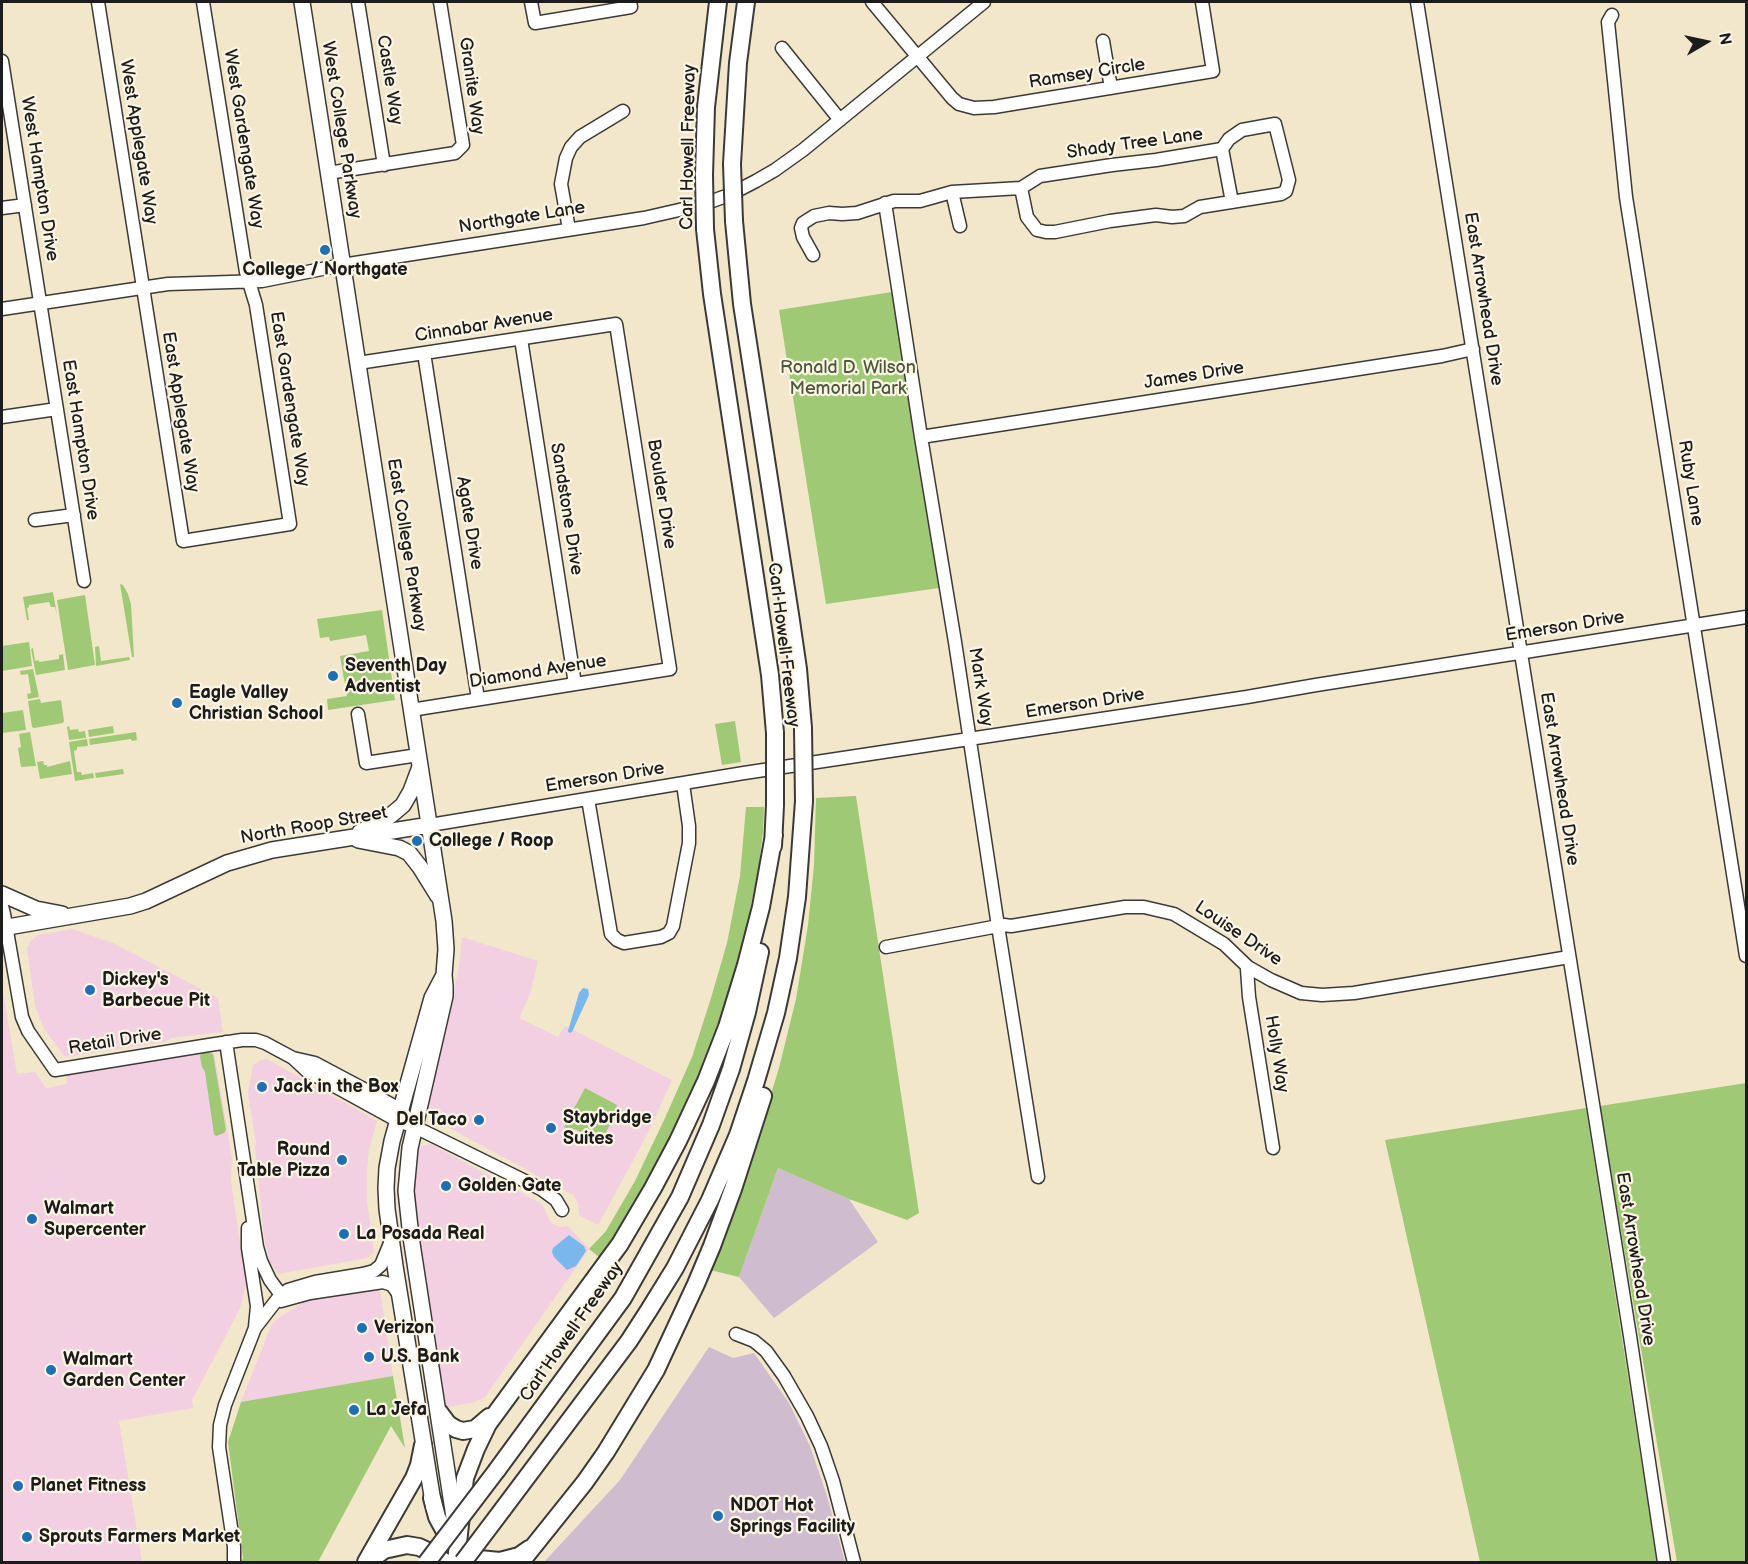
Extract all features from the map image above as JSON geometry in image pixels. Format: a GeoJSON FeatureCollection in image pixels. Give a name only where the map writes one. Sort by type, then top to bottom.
{"type":"FeatureCollection","features":[{"type":"Feature","properties":{"kind":"highway","name":"Carl Howell Freeway"},"geometry":{"type":"LineString","coordinates":[[443,1562],[497,1470],[623,1298],[680,1197],[711,1125],[731,1069],[747,1012],[759,955],[767,907],[774,835],[775,733],[770,675],[713,305],[705,229],[706,107],[718,2]]}},
{"type":"Feature","properties":{"kind":"highway","name":"Carl Howell Freeway"},"geometry":{"type":"LineString","coordinates":[[462,1563],[629,1341],[675,1268],[710,1200],[738,1135],[760,1070],[788,958],[797,897],[804,801],[803,728],[798,669],[742,304],[734,221],[732,164],[738,63],[746,2]]}},
{"type":"Feature","properties":{"kind":"highway"},"geometry":{"type":"LineString","coordinates":[[367,1563],[384,1550],[407,1545],[432,1553],[443,1562],[453,1539],[467,1473],[488,1424],[620,1244],[653,1188],[688,1121],[716,1056],[739,987],[760,907],[774,835]]}},
{"type":"Feature","properties":{"kind":"highway"},"geometry":{"type":"LineString","coordinates":[[521,1563],[585,1482],[619,1432],[656,1370],[696,1284],[733,1189],[765,1091],[786,1004],[797,897]]}},
{"type":"Feature","properties":{"kind":"highway"},"geometry":{"type":"LineString","coordinates":[[439,1412],[452,1426],[460,1431],[468,1431],[478,1427],[502,1404]]}},
{"type":"Feature","properties":{"kind":"highway"},"geometry":{"type":"LineString","coordinates":[[367,1563],[414,1478],[420,1465],[423,1445]]}},
{"type":"Feature","properties":{"kind":"highway"},"geometry":{"type":"LineString","coordinates":[[451,1494],[453,1539]]}},
{"type":"Feature","properties":{"kind":"highway"},"geometry":{"type":"LineString","coordinates":[[432,1498],[437,1517],[467,1554],[479,1559],[507,1560],[519,1556],[534,1545]]}},
{"type":"Feature","properties":{"kind":"main road","name":"West College Parkway"},"geometry":{"type":"LineString","coordinates":[[302,2],[342,265]]}},
{"type":"Feature","properties":{"kind":"main road","name":"East College Parkway"},"geometry":{"type":"LineString","coordinates":[[342,265],[446,936],[445,996],[414,1127],[407,1169],[407,1199],[451,1494]]}},
{"type":"Feature","properties":{"kind":"main road"},"geometry":{"type":"LineString","coordinates":[[346,838],[390,816],[403,805],[411,791],[419,761]]}},
{"type":"Feature","properties":{"kind":"main road","name":"North Roop Street"},"geometry":{"type":"LineString","coordinates":[[4,928],[138,903],[246,856],[430,825]]}},
{"type":"Feature","properties":{"kind":"main road"},"geometry":{"type":"LineString","coordinates":[[346,838],[399,848],[409,853],[442,902]]}},
{"type":"Feature","properties":{"kind":"main road"},"geometry":{"type":"LineString","coordinates":[[2,894],[36,909],[71,916]]}},
{"type":"Feature","properties":{"kind":"main road","name":"East College Parkway"},"geometry":{"type":"LineString","coordinates":[[443,1562],[387,1209],[387,1177],[392,1141],[432,998],[444,975]]}},
{"type":"Feature","properties":{"kind":"main road"},"geometry":{"type":"LineString","coordinates":[[453,1539],[462,1563]]}},
{"type":"Feature","properties":{"kind":"street","name":"West Applegate Way"},"geometry":{"type":"LineString","coordinates":[[98,2],[142,288]]}},
{"type":"Feature","properties":{"kind":"street","name":"West Gardengate Way"},"geometry":{"type":"LineString","coordinates":[[203,2],[249,281]]}},
{"type":"Feature","properties":{"kind":"street","name":"Castle Way"},"geometry":{"type":"LineString","coordinates":[[358,2],[384,165]]}},
{"type":"Feature","properties":{"kind":"street","name":"Granite Way"},"geometry":{"type":"LineString","coordinates":[[328,173],[455,153],[463,145],[440,2]]}},
{"type":"Feature","properties":{"kind":"street"},"geometry":{"type":"LineString","coordinates":[[531,2],[535,23],[630,4]]}},
{"type":"Feature","properties":{"kind":"street","name":"Ramsey Circle"},"geometry":{"type":"LineString","coordinates":[[872,2],[952,98],[959,104],[974,108],[1213,71],[1202,2]]}},
{"type":"Feature","properties":{"kind":"street","name":"Northgate Lane"},"geometry":{"type":"LineString","coordinates":[[2,309],[168,284],[262,281],[342,265],[569,229],[701,205],[729,195],[775,170],[803,150],[984,2]]}},
{"type":"Feature","properties":{"kind":"street","name":"East Arrowhead Drive"},"geometry":{"type":"LineString","coordinates":[[1418,2],[1664,1563]]}},
{"type":"Feature","properties":{"kind":"street","name":"Ruby Lane"},"geometry":{"type":"LineString","coordinates":[[1612,15],[1608,22],[1626,197],[1746,956]]}},
{"type":"Feature","properties":{"kind":"street"},"geometry":{"type":"LineString","coordinates":[[1103,40],[1111,88]]}},
{"type":"Feature","properties":{"kind":"street"},"geometry":{"type":"LineString","coordinates":[[782,48],[840,120]]}},
{"type":"Feature","properties":{"kind":"street","name":"West Hampton Drive"},"geometry":{"type":"LineString","coordinates":[[2,61],[40,304]]}},
{"type":"Feature","properties":{"kind":"street"},"geometry":{"type":"LineString","coordinates":[[569,229],[561,184],[569,153],[580,137],[623,111]]}},
{"type":"Feature","properties":{"kind":"street","name":"Shady Tree Lane"},"geometry":{"type":"LineString","coordinates":[[813,255],[803,237],[801,228],[803,223],[810,218],[829,213],[857,213],[894,201],[920,201],[952,192],[1021,188],[1040,176],[1222,149],[1229,139],[1242,130],[1275,124],[1289,180],[1286,191],[1281,194],[1200,207],[1184,216],[1172,218],[1156,215],[1046,232],[1037,230],[1030,223],[1021,188]]}},
{"type":"Feature","properties":{"kind":"street"},"geometry":{"type":"LineString","coordinates":[[1222,149],[1232,202]]}},
{"type":"Feature","properties":{"kind":"street"},"geometry":{"type":"LineString","coordinates":[[952,192],[960,226]]}},
{"type":"Feature","properties":{"kind":"street","name":"Mark Way"},"geometry":{"type":"LineString","coordinates":[[885,203],[1038,1177]]}},
{"type":"Feature","properties":{"kind":"street"},"geometry":{"type":"LineString","coordinates":[[2,208],[25,204]]}},
{"type":"Feature","properties":{"kind":"street","name":"East Gardengate Way"},"geometry":{"type":"LineString","coordinates":[[183,540],[290,524],[256,305],[249,281]]}},
{"type":"Feature","properties":{"kind":"street","name":"East Applegate Way"},"geometry":{"type":"LineString","coordinates":[[142,288],[183,540]]}},
{"type":"Feature","properties":{"kind":"street","name":"East Hampton Drive"},"geometry":{"type":"LineString","coordinates":[[40,304],[84,581]]}},
{"type":"Feature","properties":{"kind":"street","name":"Cinnabar Avenue"},"geometry":{"type":"LineString","coordinates":[[358,363],[616,324]]}},
{"type":"Feature","properties":{"kind":"street","name":"Boulder Drive"},"geometry":{"type":"LineString","coordinates":[[616,324],[670,669]]}},
{"type":"Feature","properties":{"kind":"street","name":"Sandstone Drive"},"geometry":{"type":"LineString","coordinates":[[521,339],[575,684]]}},
{"type":"Feature","properties":{"kind":"street","name":"James Drive"},"geometry":{"type":"LineString","coordinates":[[921,437],[1442,356],[1473,349]]}},
{"type":"Feature","properties":{"kind":"street","name":"Agate Drive"},"geometry":{"type":"LineString","coordinates":[[424,353],[478,699]]}},
{"type":"Feature","properties":{"kind":"street"},"geometry":{"type":"LineString","coordinates":[[2,417],[57,409]]}},
{"type":"Feature","properties":{"kind":"street"},"geometry":{"type":"LineString","coordinates":[[35,520],[74,515]]}},
{"type":"Feature","properties":{"kind":"street","name":"Emerson Drive"},"geometry":{"type":"LineString","coordinates":[[430,825],[1746,616]]}},
{"type":"Feature","properties":{"kind":"street","name":"Diamond Avenue"},"geometry":{"type":"LineString","coordinates":[[411,710],[670,669]]}},
{"type":"Feature","properties":{"kind":"street"},"geometry":{"type":"LineString","coordinates":[[358,714],[366,763],[419,761]]}},
{"type":"Feature","properties":{"kind":"street"},"geometry":{"type":"LineString","coordinates":[[588,799],[609,930],[617,940],[628,943],[664,936],[673,926],[690,838],[683,784]]}},
{"type":"Feature","properties":{"kind":"street"},"geometry":{"type":"LineString","coordinates":[[2,906],[4,928]]}},
{"type":"Feature","properties":{"kind":"street","name":"Louise Drive"},"geometry":{"type":"LineString","coordinates":[[886,947],[998,926],[1011,926],[1125,907],[1144,907],[1166,911],[1183,919],[1224,944],[1248,967],[1301,993],[1322,995],[1354,993],[1569,957]]}},
{"type":"Feature","properties":{"kind":"street","name":"Retail Drive"},"geometry":{"type":"LineString","coordinates":[[4,928],[22,1017],[28,1031],[55,1070],[226,1042],[256,1040],[293,1058],[307,1071],[399,1116],[414,1127]]}},
{"type":"Feature","properties":{"kind":"street","name":"Holly Way"},"geometry":{"type":"LineString","coordinates":[[1248,967],[1249,997],[1272,1148]]}},
{"type":"Feature","properties":{"kind":"street"},"geometry":{"type":"LineString","coordinates":[[226,1042],[257,1247],[270,1281],[281,1299]]}},
{"type":"Feature","properties":{"kind":"street"},"geometry":{"type":"LineString","coordinates":[[414,1127],[541,1189],[556,1200],[562,1210]]}},
{"type":"Feature","properties":{"kind":"street"},"geometry":{"type":"LineString","coordinates":[[251,1209],[248,1248],[257,1306],[255,1328]]}},
{"type":"Feature","properties":{"kind":"street"},"geometry":{"type":"LineString","coordinates":[[234,1563],[234,1547],[219,1446],[220,1425],[255,1328],[261,1318],[288,1290],[306,1284],[374,1271],[381,1265],[392,1240]]}},
{"type":"Feature","properties":{"kind":"street"},"geometry":{"type":"LineString","coordinates":[[281,1299],[383,1282],[392,1285],[400,1296]]}},
{"type":"Feature","properties":{"kind":"street"},"geometry":{"type":"LineString","coordinates":[[736,1334],[754,1341],[766,1351],[784,1376],[807,1416],[833,1480],[854,1563]]}},
{"type":"Feature","properties":{"kind":"shaded area"},"geometry":{"type":"Polygon","coordinates":[[[72,929],[113,943],[218,998],[223,1032],[171,1038],[165,1042],[65,1057],[44,1029],[35,1006],[27,948],[38,935],[72,929]]]}},
{"type":"Feature","properties":{"kind":"shaded area"},"geometry":{"type":"Polygon","coordinates":[[[462,937],[538,961],[530,994],[519,1018],[558,1037],[565,1026],[672,1080],[648,1133],[598,1225],[579,1215],[578,1203],[573,1195],[431,1118],[426,1112],[425,1108],[459,966],[462,937]]]}},
{"type":"Feature","properties":{"kind":"shaded area"},"geometry":{"type":"Polygon","coordinates":[[[2,986],[17,1074],[35,1072],[46,1088],[67,1084],[66,1073],[208,1051],[214,1053],[232,1158],[231,1181],[246,1285],[240,1308],[192,1400],[193,1408],[119,1421],[142,1562],[2,1562],[2,986]]]}},
{"type":"Feature","properties":{"kind":"shaded area"},"geometry":{"type":"Polygon","coordinates":[[[267,1059],[377,1121],[369,1149],[367,1170],[367,1201],[374,1252],[367,1258],[278,1274],[269,1260],[265,1243],[256,1142],[248,1094],[253,1065],[267,1059]]]}},
{"type":"Feature","properties":{"kind":"shaded area"},"geometry":{"type":"Polygon","coordinates":[[[431,1144],[540,1203],[551,1223],[560,1227],[568,1226],[589,1249],[485,1397],[475,1402],[444,1408],[412,1201],[416,1151],[421,1146],[431,1144]]]}},
{"type":"Feature","properties":{"kind":"shaded area"},"geometry":{"type":"Polygon","coordinates":[[[778,1168],[849,1199],[878,1242],[774,1318],[739,1277],[778,1168]]]}},
{"type":"Feature","properties":{"kind":"shaded area"},"geometry":{"type":"Polygon","coordinates":[[[374,1288],[380,1290],[393,1376],[241,1402],[271,1326],[277,1319],[308,1299],[374,1288]]]}},
{"type":"Feature","properties":{"kind":"shaded area"},"geometry":{"type":"Polygon","coordinates":[[[709,1347],[733,1358],[754,1353],[789,1403],[810,1446],[827,1496],[845,1562],[544,1562],[620,1480],[709,1347]]]}},
{"type":"Feature","properties":{"kind":"green space","name":"Ronald D. Wilson Memorial Park"},"geometry":{"type":"Polygon","coordinates":[[[892,292],[939,588],[826,604],[779,310],[892,292]]]}},
{"type":"Feature","properties":{"kind":"green space"},"geometry":{"type":"Polygon","coordinates":[[[120,584],[128,594],[131,604],[134,657],[132,657],[120,584]]]}},
{"type":"Feature","properties":{"kind":"green space"},"geometry":{"type":"Polygon","coordinates":[[[53,592],[57,615],[55,607],[51,607],[49,602],[29,605],[27,608],[29,620],[27,620],[23,597],[53,592]]]}},
{"type":"Feature","properties":{"kind":"green space"},"geometry":{"type":"Polygon","coordinates":[[[85,595],[95,665],[68,670],[57,600],[85,595]]]}},
{"type":"Feature","properties":{"kind":"green space"},"geometry":{"type":"Polygon","coordinates":[[[382,610],[395,700],[328,710],[327,699],[347,696],[340,656],[369,651],[366,635],[330,641],[329,637],[320,638],[317,619],[382,610]]]}},
{"type":"Feature","properties":{"kind":"green space"},"geometry":{"type":"Polygon","coordinates":[[[29,642],[32,666],[2,671],[2,646],[29,642]]]}},
{"type":"Feature","properties":{"kind":"green space"},"geometry":{"type":"Polygon","coordinates":[[[99,646],[101,661],[129,657],[130,660],[96,666],[95,647],[99,646]]]}},
{"type":"Feature","properties":{"kind":"green space"},"geometry":{"type":"Polygon","coordinates":[[[33,648],[35,661],[39,660],[39,662],[59,659],[59,655],[63,654],[65,670],[36,675],[31,649],[33,648]]]}},
{"type":"Feature","properties":{"kind":"green space"},"geometry":{"type":"Polygon","coordinates":[[[33,669],[39,697],[28,699],[27,694],[31,693],[28,674],[21,675],[20,671],[33,669]]]}},
{"type":"Feature","properties":{"kind":"green space"},"geometry":{"type":"Polygon","coordinates":[[[40,699],[41,703],[61,700],[63,723],[32,727],[28,701],[40,699]]]}},
{"type":"Feature","properties":{"kind":"green space"},"geometry":{"type":"Polygon","coordinates":[[[23,710],[26,730],[2,733],[2,713],[23,710]]]}},
{"type":"Feature","properties":{"kind":"green space"},"geometry":{"type":"Polygon","coordinates":[[[735,721],[741,762],[722,765],[715,724],[735,721]]]}},
{"type":"Feature","properties":{"kind":"green space"},"geometry":{"type":"Polygon","coordinates":[[[69,726],[70,730],[85,731],[86,738],[69,740],[67,727],[69,726]]]}},
{"type":"Feature","properties":{"kind":"green space"},"geometry":{"type":"Polygon","coordinates":[[[113,726],[114,733],[89,737],[88,730],[113,726]]]}},
{"type":"Feature","properties":{"kind":"green space"},"geometry":{"type":"Polygon","coordinates":[[[30,732],[36,766],[21,767],[18,748],[21,747],[19,734],[30,732]]]}},
{"type":"Feature","properties":{"kind":"green space"},"geometry":{"type":"Polygon","coordinates":[[[136,732],[137,740],[90,745],[89,739],[136,732]]]}},
{"type":"Feature","properties":{"kind":"green space"},"geometry":{"type":"Polygon","coordinates":[[[87,739],[88,746],[77,747],[74,751],[77,772],[81,772],[82,775],[93,773],[94,778],[75,781],[69,742],[87,739]]]}},
{"type":"Feature","properties":{"kind":"green space"},"geometry":{"type":"Polygon","coordinates":[[[43,761],[47,767],[70,761],[72,774],[40,779],[37,762],[43,761]]]}},
{"type":"Feature","properties":{"kind":"green space"},"geometry":{"type":"Polygon","coordinates":[[[123,769],[124,774],[96,778],[95,773],[123,769]]]}},
{"type":"Feature","properties":{"kind":"green space"},"geometry":{"type":"Polygon","coordinates":[[[856,796],[919,1213],[907,1220],[849,1199],[778,1168],[739,1277],[710,1270],[752,1155],[779,1068],[796,999],[808,925],[814,865],[816,798],[856,796]]]}},
{"type":"Feature","properties":{"kind":"green space"},"geometry":{"type":"Polygon","coordinates":[[[746,807],[764,807],[763,832],[745,936],[731,989],[710,1050],[687,1105],[657,1166],[615,1236],[599,1257],[589,1249],[606,1231],[635,1181],[692,1057],[727,943],[740,876],[746,807]]]}},
{"type":"Feature","properties":{"kind":"green space"},"geometry":{"type":"Polygon","coordinates":[[[201,1053],[213,1054],[226,1130],[216,1136],[200,1056],[201,1053]]]}},
{"type":"Feature","properties":{"kind":"green space"},"geometry":{"type":"Polygon","coordinates":[[[1746,1083],[1746,1562],[1677,1562],[1600,1106],[1746,1083]]]}},
{"type":"Feature","properties":{"kind":"green space"},"geometry":{"type":"Polygon","coordinates":[[[585,1088],[617,1105],[615,1110],[628,1117],[626,1121],[618,1117],[614,1124],[611,1123],[606,1132],[609,1134],[602,1147],[594,1143],[595,1140],[575,1129],[573,1131],[564,1127],[585,1088]]]}},
{"type":"Feature","properties":{"kind":"green space"},"geometry":{"type":"Polygon","coordinates":[[[1586,1108],[1657,1562],[1480,1562],[1385,1140],[1586,1108]]]}},
{"type":"Feature","properties":{"kind":"green space"},"geometry":{"type":"Polygon","coordinates":[[[393,1376],[405,1448],[391,1426],[318,1562],[241,1562],[243,1558],[228,1442],[241,1402],[393,1376]]]}},
{"type":"Feature","properties":{"kind":"water"},"geometry":{"type":"Polygon","coordinates":[[[583,988],[588,989],[589,995],[572,1032],[569,1033],[579,993],[583,988]]]}},
{"type":"Feature","properties":{"kind":"water"},"geometry":{"type":"Polygon","coordinates":[[[569,1235],[584,1246],[586,1251],[576,1266],[567,1270],[552,1252],[553,1248],[569,1235]]]}},
{"type":"Feature","properties":{"kind":"place","name":"College / Northgate"},"geometry":{"type":"Point","coordinates":[325,250]}},
{"type":"Feature","properties":{"kind":"place","name":"Seventh Day Adventist"},"geometry":{"type":"Point","coordinates":[333,676]}},
{"type":"Feature","properties":{"kind":"place","name":"Eagle Valley Christian School"},"geometry":{"type":"Point","coordinates":[177,703]}},
{"type":"Feature","properties":{"kind":"place","name":"College / Roop"},"geometry":{"type":"Point","coordinates":[417,841]}},
{"type":"Feature","properties":{"kind":"place","name":"Dickey's Barbecue Pit"},"geometry":{"type":"Point","coordinates":[90,990]}},
{"type":"Feature","properties":{"kind":"place","name":"Jack in the Box"},"geometry":{"type":"Point","coordinates":[262,1087]}},
{"type":"Feature","properties":{"kind":"place","name":"Del Taco"},"geometry":{"type":"Point","coordinates":[479,1120]}},
{"type":"Feature","properties":{"kind":"place","name":"Staybridge Suites"},"geometry":{"type":"Point","coordinates":[551,1128]}},
{"type":"Feature","properties":{"kind":"place","name":"Round Table Pizza"},"geometry":{"type":"Point","coordinates":[342,1160]}},
{"type":"Feature","properties":{"kind":"place","name":"Golden Gate"},"geometry":{"type":"Point","coordinates":[446,1186]}},
{"type":"Feature","properties":{"kind":"place","name":"Walmart Supercenter"},"geometry":{"type":"Point","coordinates":[32,1219]}},
{"type":"Feature","properties":{"kind":"place","name":"La Posada Real"},"geometry":{"type":"Point","coordinates":[344,1234]}},
{"type":"Feature","properties":{"kind":"place","name":"Verizon"},"geometry":{"type":"Point","coordinates":[362,1328]}},
{"type":"Feature","properties":{"kind":"place","name":"U.S. Bank"},"geometry":{"type":"Point","coordinates":[369,1357]}},
{"type":"Feature","properties":{"kind":"place","name":"Walmart Garden Center"},"geometry":{"type":"Point","coordinates":[51,1370]}},
{"type":"Feature","properties":{"kind":"place","name":"La Jefa"},"geometry":{"type":"Point","coordinates":[354,1410]}},
{"type":"Feature","properties":{"kind":"place","name":"Planet Fitness"},"geometry":{"type":"Point","coordinates":[18,1486]}},
{"type":"Feature","properties":{"kind":"place","name":"NDOT Hot Springs Facility"},"geometry":{"type":"Point","coordinates":[718,1516]}},
{"type":"Feature","properties":{"kind":"place","name":"Sprouts Farmers Market"},"geometry":{"type":"Point","coordinates":[27,1537]}}]}
